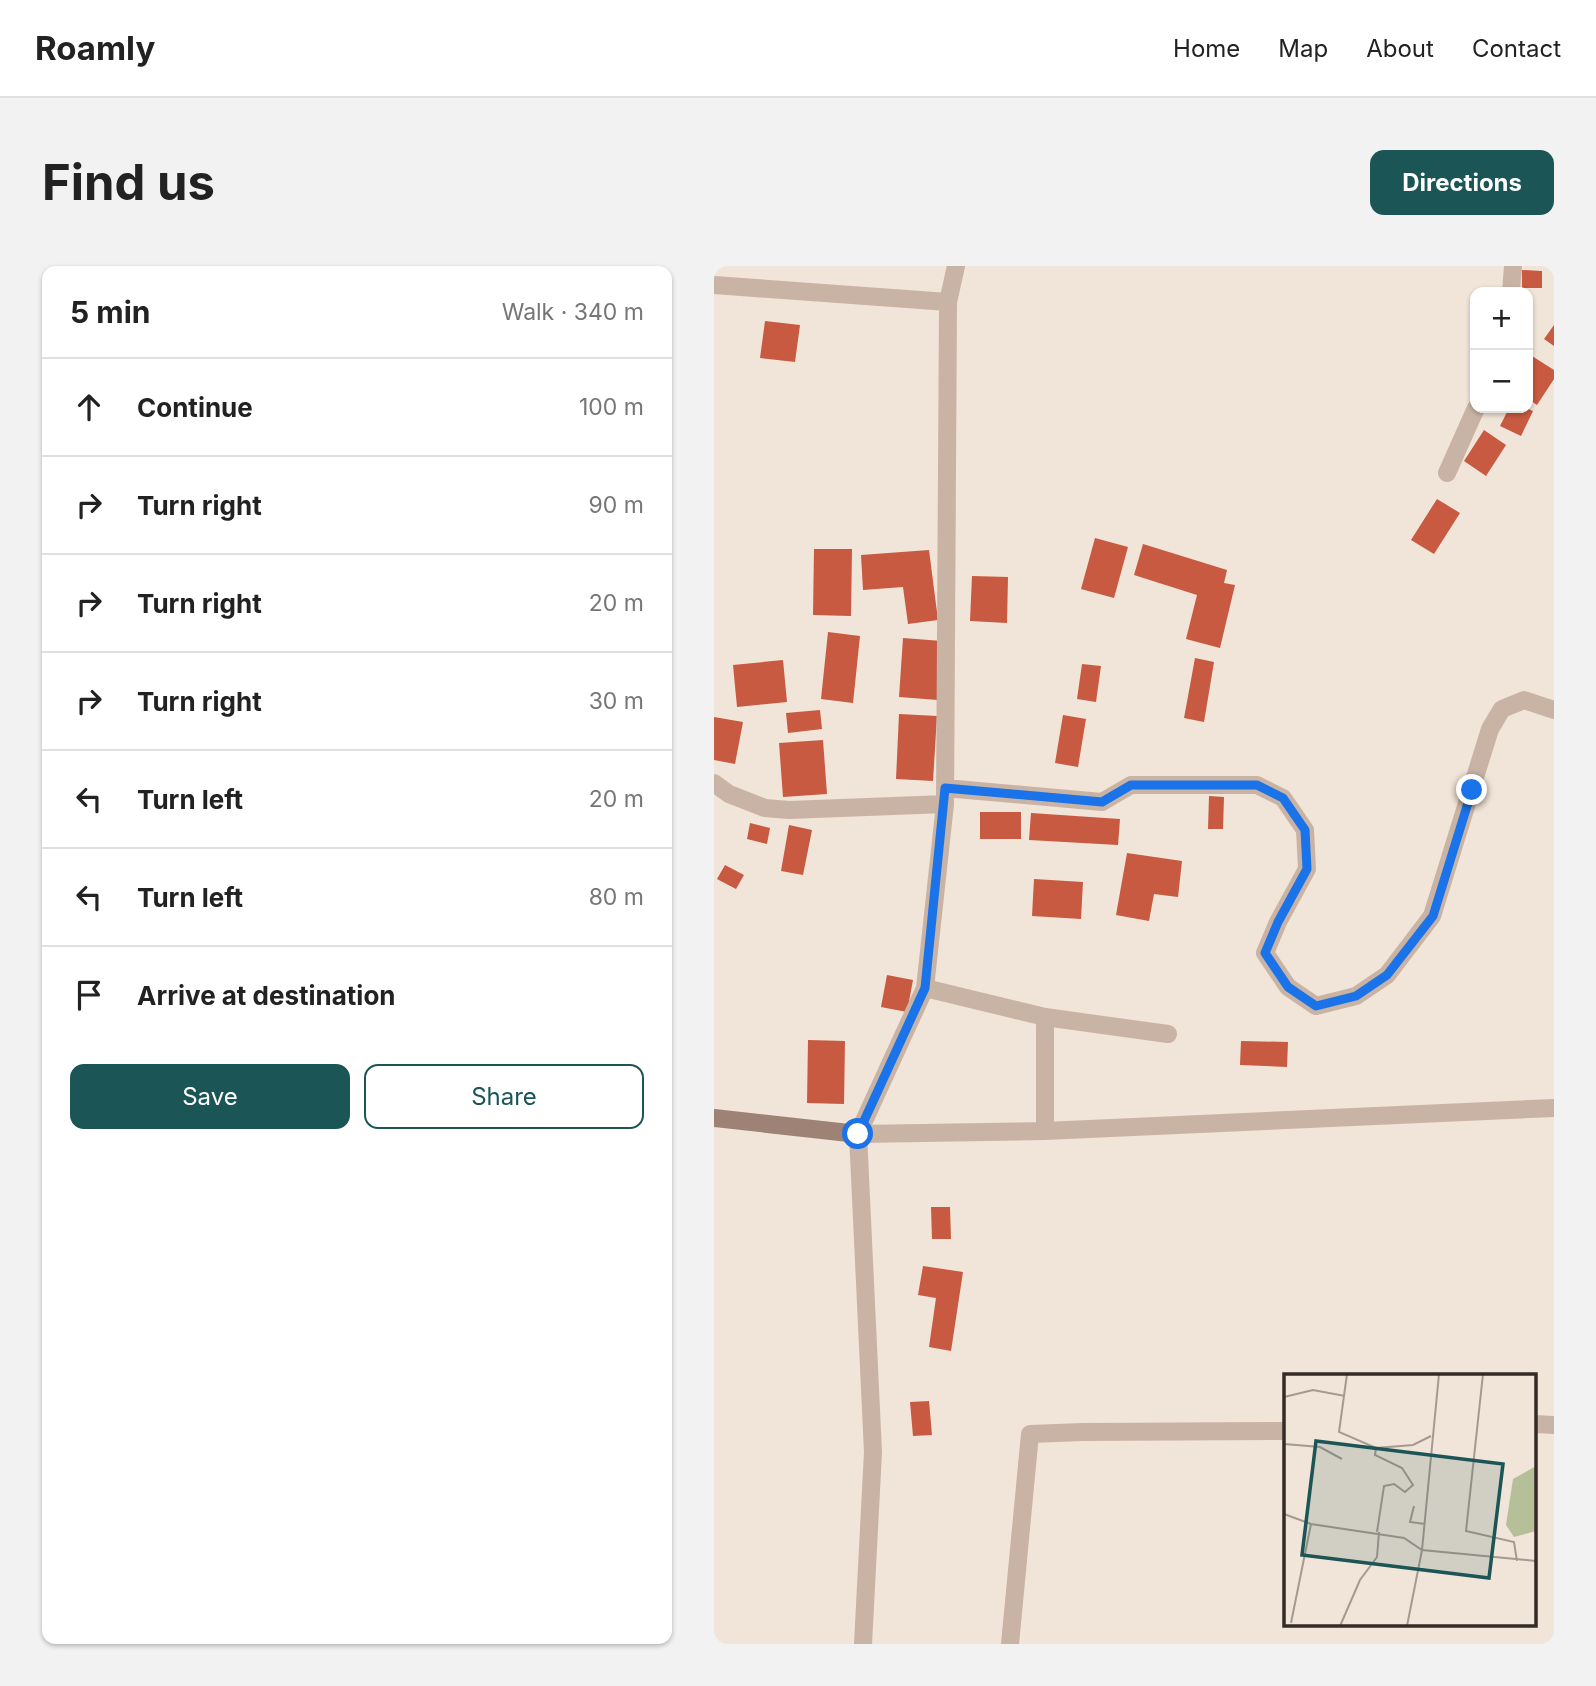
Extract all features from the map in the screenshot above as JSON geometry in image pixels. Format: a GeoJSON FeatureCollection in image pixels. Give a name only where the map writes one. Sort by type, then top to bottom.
{"type":"FeatureCollection","features":[{"type":"Feature","properties":{"kind":"street"},"geometry":{"type":"LineString","coordinates":[[863,1644],[873,1452],[858,1134],[925,988],[945,796],[948,302],[956,266]]}},
{"type":"Feature","properties":{"kind":"street"},"geometry":{"type":"LineString","coordinates":[[1511,287],[1513,266]]}},
{"type":"Feature","properties":{"kind":"street"},"geometry":{"type":"LineString","coordinates":[[714,285],[948,302]]}},
{"type":"Feature","properties":{"kind":"street"},"geometry":{"type":"LineString","coordinates":[[1447,473],[1474,413]]}},
{"type":"Feature","properties":{"kind":"street"},"geometry":{"type":"LineString","coordinates":[[714,783],[729,794],[765,808],[789,810],[945,796],[1102,802],[1131,785],[1257,785],[1283,798],[1305,830],[1307,869],[1278,922],[1265,953],[1288,987],[1316,1006],[1356,996],[1387,975],[1433,916],[1490,729],[1502,709],[1524,700],[1554,711],[1554,703]]}},
{"type":"Feature","properties":{"kind":"street"},"geometry":{"type":"LineString","coordinates":[[925,988],[1045,1017],[1168,1034]]}},
{"type":"Feature","properties":{"kind":"street"},"geometry":{"type":"LineString","coordinates":[[1045,1017],[1045,1131]]}},
{"type":"Feature","properties":{"kind":"street"},"geometry":{"type":"LineString","coordinates":[[714,1118],[858,1134],[1045,1131],[1554,1108]]}},
{"type":"Feature","properties":{"kind":"street"},"geometry":{"type":"LineString","coordinates":[[1536,1424],[1554,1425]]}},
{"type":"Feature","properties":{"kind":"street"},"geometry":{"type":"LineString","coordinates":[[1010,1644],[1030,1434],[1284,1431]]}},
{"type":"Feature","properties":{"kind":"building"},"geometry":{"type":"Polygon","coordinates":[[[1522,270],[1542,271],[1542,288],[1522,287],[1522,270]]]}},
{"type":"Feature","properties":{"kind":"building"},"geometry":{"type":"Polygon","coordinates":[[[765,321],[800,325],[795,362],[760,358],[765,321]]]}},
{"type":"Feature","properties":{"kind":"building"},"geometry":{"type":"Polygon","coordinates":[[[1554,325],[1554,346],[1544,339],[1554,325]]]}},
{"type":"Feature","properties":{"kind":"building"},"geometry":{"type":"Polygon","coordinates":[[[1533,357],[1554,370],[1554,379],[1537,405],[1533,402],[1533,357]]]}},
{"type":"Feature","properties":{"kind":"building"},"geometry":{"type":"Polygon","coordinates":[[[1506,413],[1532,413],[1521,436],[1500,426],[1506,413]]]}},
{"type":"Feature","properties":{"kind":"building"},"geometry":{"type":"Polygon","coordinates":[[[1484,430],[1506,445],[1486,476],[1464,461],[1484,430]]]}},
{"type":"Feature","properties":{"kind":"building"},"geometry":{"type":"Polygon","coordinates":[[[1437,499],[1460,513],[1434,554],[1411,540],[1437,499]]]}},
{"type":"Feature","properties":{"kind":"building"},"geometry":{"type":"Polygon","coordinates":[[[1095,538],[1128,547],[1114,598],[1081,589],[1095,538]]]}},
{"type":"Feature","properties":{"kind":"building"},"geometry":{"type":"Polygon","coordinates":[[[1143,544],[1227,570],[1224,583],[1235,585],[1220,648],[1186,639],[1197,595],[1134,575],[1143,544]]]}},
{"type":"Feature","properties":{"kind":"building"},"geometry":{"type":"Polygon","coordinates":[[[814,549],[852,549],[851,616],[813,615],[814,549]]]}},
{"type":"Feature","properties":{"kind":"building"},"geometry":{"type":"Polygon","coordinates":[[[929,550],[938,620],[908,624],[903,587],[863,590],[861,555],[929,550]]]}},
{"type":"Feature","properties":{"kind":"building"},"geometry":{"type":"Polygon","coordinates":[[[972,576],[1008,577],[1007,623],[970,621],[972,576]]]}},
{"type":"Feature","properties":{"kind":"building"},"geometry":{"type":"Polygon","coordinates":[[[828,632],[860,636],[853,703],[821,699],[828,632]]]}},
{"type":"Feature","properties":{"kind":"building"},"geometry":{"type":"Polygon","coordinates":[[[903,638],[942,641],[938,700],[899,697],[903,638]]]}},
{"type":"Feature","properties":{"kind":"building"},"geometry":{"type":"Polygon","coordinates":[[[1195,658],[1214,662],[1204,722],[1184,718],[1195,658]]]}},
{"type":"Feature","properties":{"kind":"building"},"geometry":{"type":"Polygon","coordinates":[[[783,660],[787,702],[737,707],[733,665],[783,660]]]}},
{"type":"Feature","properties":{"kind":"building"},"geometry":{"type":"Polygon","coordinates":[[[1082,664],[1101,666],[1096,702],[1077,699],[1082,664]]]}},
{"type":"Feature","properties":{"kind":"building"},"geometry":{"type":"Polygon","coordinates":[[[820,710],[822,729],[788,733],[786,713],[820,710]]]}},
{"type":"Feature","properties":{"kind":"building"},"geometry":{"type":"Polygon","coordinates":[[[899,714],[937,716],[933,781],[896,779],[899,714]]]}},
{"type":"Feature","properties":{"kind":"building"},"geometry":{"type":"Polygon","coordinates":[[[1063,715],[1086,719],[1078,767],[1055,763],[1063,715]]]}},
{"type":"Feature","properties":{"kind":"building"},"geometry":{"type":"Polygon","coordinates":[[[714,717],[743,722],[735,764],[714,760],[714,717]]]}},
{"type":"Feature","properties":{"kind":"building"},"geometry":{"type":"Polygon","coordinates":[[[823,740],[827,794],[783,797],[779,743],[823,740]]]}},
{"type":"Feature","properties":{"kind":"building"},"geometry":{"type":"Polygon","coordinates":[[[1209,796],[1224,797],[1223,829],[1208,829],[1209,796]]]}},
{"type":"Feature","properties":{"kind":"building"},"geometry":{"type":"Polygon","coordinates":[[[980,812],[1021,812],[1021,839],[980,839],[980,812]]]}},
{"type":"Feature","properties":{"kind":"building"},"geometry":{"type":"Polygon","coordinates":[[[1031,813],[1120,819],[1118,845],[1029,840],[1031,813]]]}},
{"type":"Feature","properties":{"kind":"building"},"geometry":{"type":"Polygon","coordinates":[[[750,823],[770,828],[767,844],[747,839],[750,823]]]}},
{"type":"Feature","properties":{"kind":"building"},"geometry":{"type":"Polygon","coordinates":[[[789,825],[812,830],[803,875],[781,871],[789,825]]]}},
{"type":"Feature","properties":{"kind":"building"},"geometry":{"type":"Polygon","coordinates":[[[1127,853],[1182,861],[1178,897],[1154,894],[1149,921],[1116,915],[1127,853]]]}},
{"type":"Feature","properties":{"kind":"building"},"geometry":{"type":"Polygon","coordinates":[[[725,865],[744,875],[736,889],[717,879],[725,865]]]}},
{"type":"Feature","properties":{"kind":"building"},"geometry":{"type":"Polygon","coordinates":[[[1034,879],[1083,882],[1081,919],[1032,916],[1034,879]]]}},
{"type":"Feature","properties":{"kind":"building"},"geometry":{"type":"Polygon","coordinates":[[[887,975],[913,980],[907,1012],[881,1007],[887,975]]]}},
{"type":"Feature","properties":{"kind":"building"},"geometry":{"type":"Polygon","coordinates":[[[808,1040],[845,1041],[844,1104],[807,1103],[808,1040]]]}},
{"type":"Feature","properties":{"kind":"building"},"geometry":{"type":"Polygon","coordinates":[[[1241,1041],[1288,1042],[1287,1067],[1240,1065],[1241,1041]]]}},
{"type":"Feature","properties":{"kind":"building"},"geometry":{"type":"Polygon","coordinates":[[[931,1207],[950,1207],[951,1239],[932,1239],[931,1207]]]}},
{"type":"Feature","properties":{"kind":"building"},"geometry":{"type":"Polygon","coordinates":[[[923,1266],[963,1272],[951,1351],[929,1347],[936,1298],[918,1295],[923,1266]]]}},
{"type":"Feature","properties":{"kind":"building"},"geometry":{"type":"Polygon","coordinates":[[[929,1401],[932,1435],[913,1436],[910,1402],[929,1401]]]}},
{"type":"Feature","properties":{"kind":"route"},"geometry":{"type":"LineString","coordinates":[[858,1134],[925,988],[945,788],[1102,802],[1131,785],[1257,785],[1283,798],[1305,830],[1307,869],[1278,922],[1265,953],[1288,987],[1316,1006],[1356,996],[1387,975],[1433,916],[1472,790]]}}]}
